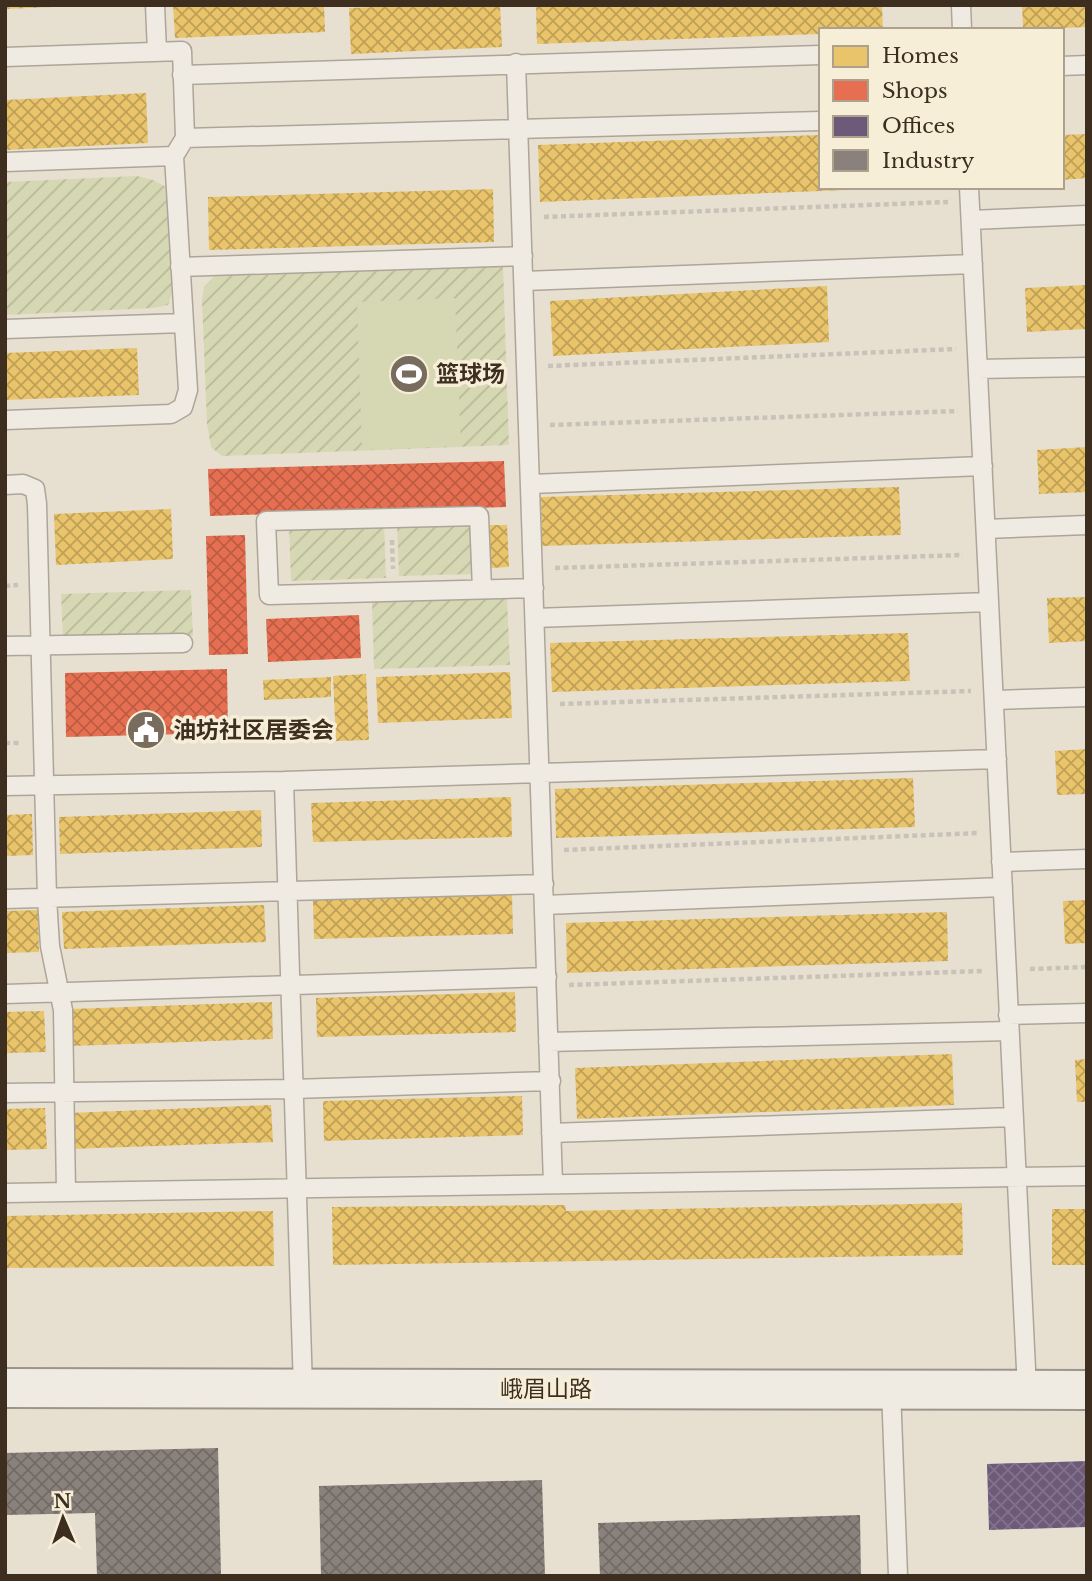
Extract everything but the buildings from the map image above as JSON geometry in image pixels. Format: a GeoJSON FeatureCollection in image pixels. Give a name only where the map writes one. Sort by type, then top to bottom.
{"type":"FeatureCollection","features":[{"type":"Feature","properties":{"kind":"street","name":"峨眉山路"},"geometry":{"type":"LineString","coordinates":[[5,1388],[1087,1390]]}},
{"type":"Feature","properties":{"kind":"lane"},"geometry":{"type":"LineString","coordinates":[[155,5],[157,52]]}},
{"type":"Feature","properties":{"kind":"lane"},"geometry":{"type":"LineString","coordinates":[[961,5],[962,28]]}},
{"type":"Feature","properties":{"kind":"lane"},"geometry":{"type":"LineString","coordinates":[[5,57],[182,51],[185,138],[174,156],[188,390],[183,407],[171,414],[5,420]]}},
{"type":"Feature","properties":{"kind":"lane"},"geometry":{"type":"LineString","coordinates":[[183,75],[819,55]]}},
{"type":"Feature","properties":{"kind":"lane"},"geometry":{"type":"LineString","coordinates":[[516,64],[551,1081],[552,1184]]}},
{"type":"Feature","properties":{"kind":"lane"},"geometry":{"type":"LineString","coordinates":[[1064,66],[1087,65]]}},
{"type":"Feature","properties":{"kind":"lane"},"geometry":{"type":"LineString","coordinates":[[185,138],[819,121]]}},
{"type":"Feature","properties":{"kind":"lane"},"geometry":{"type":"LineString","coordinates":[[5,162],[174,156]]}},
{"type":"Feature","properties":{"kind":"lane"},"geometry":{"type":"LineString","coordinates":[[970,194],[1027,1390]]}},
{"type":"Feature","properties":{"kind":"lane"},"geometry":{"type":"LineString","coordinates":[[971,220],[1087,215]]}},
{"type":"Feature","properties":{"kind":"lane"},"geometry":{"type":"LineString","coordinates":[[180,267],[523,256]]}},
{"type":"Feature","properties":{"kind":"lane"},"geometry":{"type":"LineString","coordinates":[[523,281],[973,264]]}},
{"type":"Feature","properties":{"kind":"lane"},"geometry":{"type":"LineString","coordinates":[[5,329],[184,323]]}},
{"type":"Feature","properties":{"kind":"lane"},"geometry":{"type":"LineString","coordinates":[[978,369],[1087,367]]}},
{"type":"Feature","properties":{"kind":"lane"},"geometry":{"type":"LineString","coordinates":[[531,484],[983,466]]}},
{"type":"Feature","properties":{"kind":"lane"},"geometry":{"type":"LineString","coordinates":[[5,485],[23,484],[35,489],[47,898],[50,946],[63,1010],[66,1192]]}},
{"type":"Feature","properties":{"kind":"lane"},"geometry":{"type":"LineString","coordinates":[[482,589],[479,516],[266,521],[269,595],[534,588]]}},
{"type":"Feature","properties":{"kind":"lane"},"geometry":{"type":"LineString","coordinates":[[986,529],[1087,525]]}},
{"type":"Feature","properties":{"kind":"lane"},"geometry":{"type":"LineString","coordinates":[[535,618],[989,602]]}},
{"type":"Feature","properties":{"kind":"lane"},"geometry":{"type":"LineString","coordinates":[[5,646],[183,643]]}},
{"type":"Feature","properties":{"kind":"lane"},"geometry":{"type":"LineString","coordinates":[[993,695],[1087,697]]}},
{"type":"Feature","properties":{"kind":"lane"},"geometry":{"type":"LineString","coordinates":[[5,786],[284,781],[997,759]]}},
{"type":"Feature","properties":{"kind":"lane"},"geometry":{"type":"LineString","coordinates":[[284,781],[303,1389]]}},
{"type":"Feature","properties":{"kind":"lane"},"geometry":{"type":"LineString","coordinates":[[1001,862],[1087,859]]}},
{"type":"Feature","properties":{"kind":"lane"},"geometry":{"type":"LineString","coordinates":[[5,899],[544,884]]}},
{"type":"Feature","properties":{"kind":"lane"},"geometry":{"type":"LineString","coordinates":[[544,905],[1003,887]]}},
{"type":"Feature","properties":{"kind":"lane"},"geometry":{"type":"LineString","coordinates":[[5,994],[547,982]]}},
{"type":"Feature","properties":{"kind":"lane"},"geometry":{"type":"LineString","coordinates":[[548,1042],[1009,1023],[1087,1013]]}},
{"type":"Feature","properties":{"kind":"lane"},"geometry":{"type":"LineString","coordinates":[[5,1093],[293,1089],[551,1081]]}},
{"type":"Feature","properties":{"kind":"lane"},"geometry":{"type":"LineString","coordinates":[[551,1133],[1013,1117]]}},
{"type":"Feature","properties":{"kind":"lane"},"geometry":{"type":"LineString","coordinates":[[5,1193],[1087,1176]]}},
{"type":"Feature","properties":{"kind":"lane"},"geometry":{"type":"LineString","coordinates":[[891,1389],[898,1576]]}},
{"type":"Feature","properties":{"kind":"path"},"geometry":{"type":"LineString","coordinates":[[522,217],[970,194]]}},
{"type":"Feature","properties":{"kind":"path"},"geometry":{"type":"LineString","coordinates":[[527,367],[977,348]]}},
{"type":"Feature","properties":{"kind":"path"},"geometry":{"type":"LineString","coordinates":[[528,426],[980,410]]}},
{"type":"Feature","properties":{"kind":"path"},"geometry":{"type":"LineString","coordinates":[[392,518],[394,592]]}},
{"type":"Feature","properties":{"kind":"path"},"geometry":{"type":"LineString","coordinates":[[534,569],[987,555]]}},
{"type":"Feature","properties":{"kind":"path"},"geometry":{"type":"LineString","coordinates":[[538,705],[993,695]]}},
{"type":"Feature","properties":{"kind":"path"},"geometry":{"type":"LineString","coordinates":[[543,851],[1000,832]]}},
{"type":"Feature","properties":{"kind":"path"},"geometry":{"type":"LineString","coordinates":[[547,982],[1087,967]]}},
{"type":"Feature","properties":{"kind":"green space"},"geometry":{"type":"Polygon","coordinates":[[[137,176],[166,187],[172,293],[168,305],[5,315],[5,182],[137,176]]]}},
{"type":"Feature","properties":{"kind":"green space"},"geometry":{"type":"Polygon","coordinates":[[[503,266],[509,445],[222,456],[211,447],[207,424],[202,300],[204,287],[215,276],[503,266]]]}},
{"type":"Feature","properties":{"kind":"green space","name":"篮球场"},"geometry":{"type":"Polygon","coordinates":[[[455,298],[461,446],[362,450],[357,302],[455,298]]]}},
{"type":"Feature","properties":{"kind":"green space"},"geometry":{"type":"Polygon","coordinates":[[[472,523],[473,574],[399,576],[397,525],[472,523]]]}},
{"type":"Feature","properties":{"kind":"green space"},"geometry":{"type":"Polygon","coordinates":[[[384,524],[386,578],[291,581],[289,527],[384,524]]]}},
{"type":"Feature","properties":{"kind":"green space"},"geometry":{"type":"Polygon","coordinates":[[[191,590],[193,636],[63,640],[61,594],[191,590]]]}},
{"type":"Feature","properties":{"kind":"green space"},"geometry":{"type":"Polygon","coordinates":[[[507,598],[510,665],[374,669],[372,602],[507,598]]]}},
{"type":"Feature","properties":{"kind":"place","name":"篮球场"},"geometry":{"type":"Point","coordinates":[409,374]}},
{"type":"Feature","properties":{"kind":"place","name":"油坊社区居委会"},"geometry":{"type":"Point","coordinates":[146,730]}}]}
